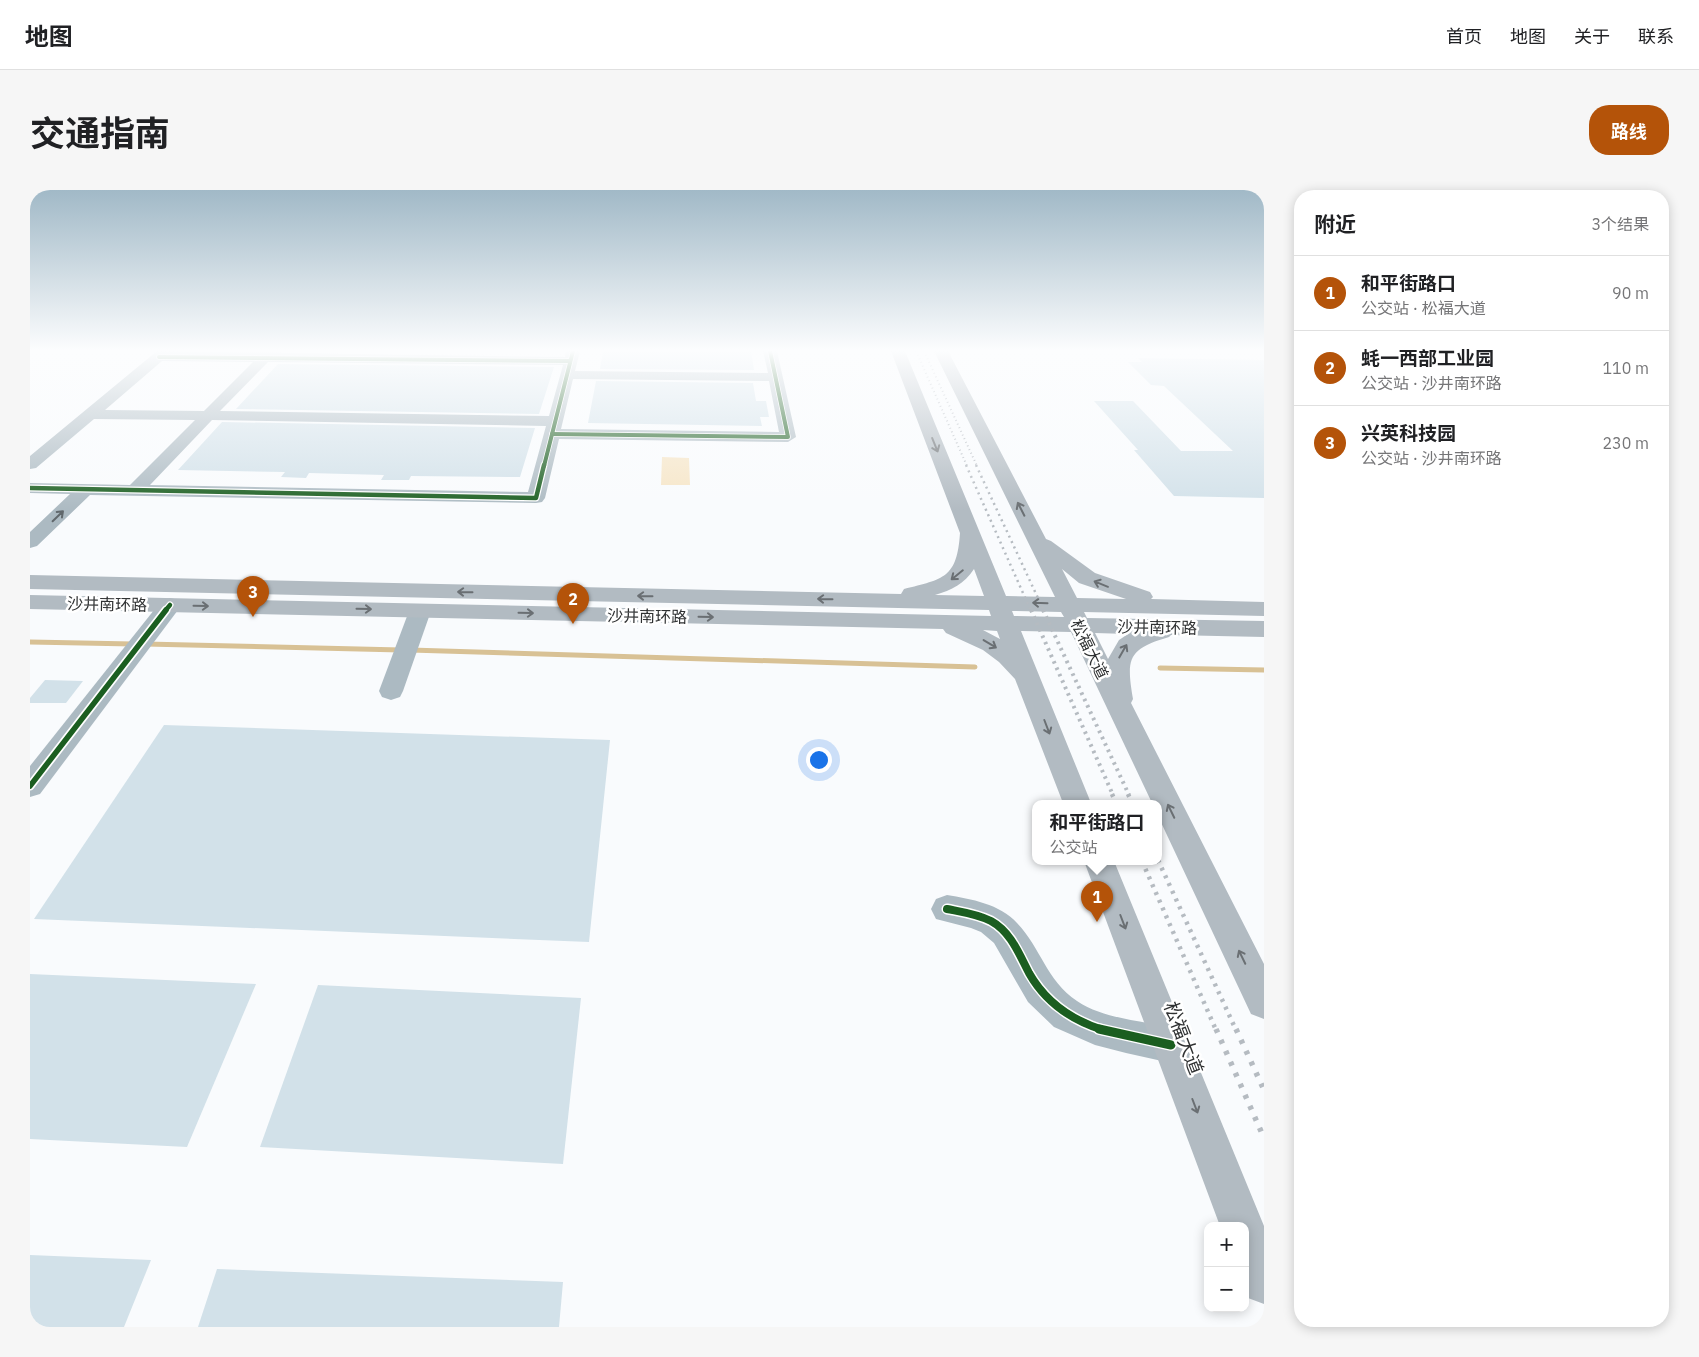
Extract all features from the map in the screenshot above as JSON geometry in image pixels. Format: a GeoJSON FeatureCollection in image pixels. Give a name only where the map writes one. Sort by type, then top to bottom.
{"type":"FeatureCollection","features":[{"type":"Feature","properties":{"kind":"main road"},"geometry":{"type":"LineString","coordinates":[[919,404],[1076,800]]}},
{"type":"Feature","properties":{"kind":"main road","name":"松福大道"},"geometry":{"type":"LineString","coordinates":[[968,404],[1035,536],[1264,1000]]}},
{"type":"Feature","properties":{"kind":"main road"},"geometry":{"type":"LineString","coordinates":[[852,599],[914,594],[953,579],[961,574],[966,566],[970,554],[970,531]]}},
{"type":"Feature","properties":{"kind":"main road"},"geometry":{"type":"LineString","coordinates":[[1035,536],[1062,561],[1096,582],[1198,617]]}},
{"type":"Feature","properties":{"kind":"main road","name":"沙井南环路"},"geometry":{"type":"LineString","coordinates":[[30,582],[998,602],[1074,615]]}},
{"type":"Feature","properties":{"kind":"main road","name":"沙井南环路"},"geometry":{"type":"LineString","coordinates":[[30,602],[1007,624],[1074,615],[1198,617],[1264,608]]}},
{"type":"Feature","properties":{"kind":"main road"},"geometry":{"type":"LineString","coordinates":[[1123,716],[1117,677],[1120,656],[1125,646],[1142,635],[1198,617]]}},
{"type":"Feature","properties":{"kind":"main road","name":"沙井南环路"},"geometry":{"type":"LineString","coordinates":[[1198,617],[1264,629]]}},
{"type":"Feature","properties":{"kind":"main road"},"geometry":{"type":"LineString","coordinates":[[910,622],[947,626],[974,635],[989,643],[1016,663],[1032,690]]}},
{"type":"Feature","properties":{"kind":"main road","name":"松福大道"},"geometry":{"type":"LineString","coordinates":[[1101,865],[1240,1222]]}},
{"type":"Feature","properties":{"kind":"main road"},"geometry":{"type":"LineString","coordinates":[[1249,1244],[1264,1282]]}},
{"type":"Feature","properties":{"kind":"street"},"geometry":{"type":"LineString","coordinates":[[30,464],[102,404]]}},
{"type":"Feature","properties":{"kind":"street"},"geometry":{"type":"LineString","coordinates":[[135,490],[221,404]]}},
{"type":"Feature","properties":{"kind":"street"},"geometry":{"type":"LineString","coordinates":[[32,490],[86,489],[536,498],[560,404]]}},
{"type":"Feature","properties":{"kind":"street"},"geometry":{"type":"LineString","coordinates":[[90,414],[554,427],[788,437],[781,404]]}},
{"type":"Feature","properties":{"kind":"street"},"geometry":{"type":"LineString","coordinates":[[30,542],[86,489]]}},
{"type":"Feature","properties":{"kind":"street"},"geometry":{"type":"LineString","coordinates":[[30,786],[170,605]]}},
{"type":"Feature","properties":{"kind":"street"},"geometry":{"type":"LineString","coordinates":[[395,681],[420,611]]}},
{"type":"Feature","properties":{"kind":"street"},"geometry":{"type":"LineString","coordinates":[[947,909],[985,917],[1005,930],[1019,951],[1033,980],[1056,1007],[1089,1026],[1171,1045]]}},
{"type":"Feature","properties":{"kind":"shaded area"},"geometry":{"type":"Polygon","coordinates":[[[662,457],[689,458],[690,485],[661,485],[662,457]]]}},
{"type":"Feature","properties":{"kind":"building"},"geometry":{"type":"Polygon","coordinates":[[[241,404],[542,404],[539,414],[236,409],[241,404]]]}},
{"type":"Feature","properties":{"kind":"building"},"geometry":{"type":"Polygon","coordinates":[[[592,404],[767,404],[769,417],[760,417],[762,426],[588,423],[592,404]]]}},
{"type":"Feature","properties":{"kind":"building"},"geometry":{"type":"Polygon","coordinates":[[[1097,404],[1136,404],[1181,451],[1233,451],[1183,404],[1264,404],[1264,498],[1174,496],[1134,450],[1138,450],[1097,404]]]}},
{"type":"Feature","properties":{"kind":"building"},"geometry":{"type":"Polygon","coordinates":[[[222,422],[535,428],[520,477],[411,476],[409,480],[381,480],[384,475],[309,473],[306,478],[281,477],[285,472],[178,470],[222,422]]]}},
{"type":"Feature","properties":{"kind":"building"},"geometry":{"type":"Polygon","coordinates":[[[45,680],[83,681],[66,703],[30,703],[30,698],[45,680]]]}},
{"type":"Feature","properties":{"kind":"building"},"geometry":{"type":"Polygon","coordinates":[[[164,725],[610,740],[589,942],[34,919],[164,725]]]}},
{"type":"Feature","properties":{"kind":"building"},"geometry":{"type":"Polygon","coordinates":[[[30,974],[256,984],[187,1147],[30,1139],[30,974]]]}},
{"type":"Feature","properties":{"kind":"building"},"geometry":{"type":"Polygon","coordinates":[[[318,985],[581,998],[563,1164],[260,1147],[318,985]]]}},
{"type":"Feature","properties":{"kind":"building"},"geometry":{"type":"Polygon","coordinates":[[[30,1255],[151,1260],[124,1327],[30,1327],[30,1255]]]}},
{"type":"Feature","properties":{"kind":"building"},"geometry":{"type":"Polygon","coordinates":[[[217,1269],[563,1282],[559,1327],[198,1327],[217,1269]]]}},
{"type":"Feature","properties":{"kind":"waterway"},"geometry":{"type":"LineString","coordinates":[[30,642],[133,644]]}},
{"type":"Feature","properties":{"kind":"waterway"},"geometry":{"type":"LineString","coordinates":[[145,644],[401,650]]}},
{"type":"Feature","properties":{"kind":"waterway"},"geometry":{"type":"LineString","coordinates":[[410,650],[975,667]]}},
{"type":"Feature","properties":{"kind":"waterway"},"geometry":{"type":"LineString","coordinates":[[1160,668],[1264,670]]}},
{"type":"Feature","properties":{"kind":"railway"},"geometry":{"type":"LineString","coordinates":[[940,404],[967,466]]}},
{"type":"Feature","properties":{"kind":"railway"},"geometry":{"type":"LineString","coordinates":[[948,404],[977,466]]}},
{"type":"Feature","properties":{"kind":"railway"},"geometry":{"type":"LineString","coordinates":[[966,465],[1031,611]]}},
{"type":"Feature","properties":{"kind":"railway"},"geometry":{"type":"LineString","coordinates":[[976,465],[1044,611]]}},
{"type":"Feature","properties":{"kind":"railway"},"geometry":{"type":"LineString","coordinates":[[1031,610],[1113,795]]}},
{"type":"Feature","properties":{"kind":"railway"},"geometry":{"type":"LineString","coordinates":[[1043,610],[1129,795]]}},
{"type":"Feature","properties":{"kind":"railway"},"geometry":{"type":"LineString","coordinates":[[1112,794],[1115,800]]}},
{"type":"Feature","properties":{"kind":"railway"},"geometry":{"type":"LineString","coordinates":[[1128,794],[1131,800]]}},
{"type":"Feature","properties":{"kind":"railway"},"geometry":{"type":"LineString","coordinates":[[1144,865],[1216,1030]]}},
{"type":"Feature","properties":{"kind":"railway"},"geometry":{"type":"LineString","coordinates":[[1160,865],[1236,1030]]}},
{"type":"Feature","properties":{"kind":"railway"},"geometry":{"type":"LineString","coordinates":[[1216,1029],[1264,1138]]}},
{"type":"Feature","properties":{"kind":"railway"},"geometry":{"type":"LineString","coordinates":[[1236,1029],[1264,1090]]}},
{"type":"Feature","properties":{"kind":"cycle path"},"geometry":{"type":"LineString","coordinates":[[30,488],[536,498],[560,404]]}},
{"type":"Feature","properties":{"kind":"cycle path"},"geometry":{"type":"LineString","coordinates":[[552,434],[788,437],[781,404]]}},
{"type":"Feature","properties":{"kind":"cycle path"},"geometry":{"type":"LineString","coordinates":[[30,786],[170,605]]}},
{"type":"Feature","properties":{"kind":"cycle path"},"geometry":{"type":"LineString","coordinates":[[947,909],[974,914],[992,922],[1005,932],[1040,990],[1055,1006],[1067,1015],[1080,1022],[1110,1032],[1171,1045]]}},
{"type":"Feature","properties":{"kind":"place","name":"兴英科技园"},"geometry":{"type":"Point","coordinates":[253,617]}},
{"type":"Feature","properties":{"kind":"place","name":"蚝一西部工业园"},"geometry":{"type":"Point","coordinates":[573,624]}},
{"type":"Feature","properties":{"kind":"place","name":"和平街路口"},"geometry":{"type":"Point","coordinates":[1097,922]}}]}
